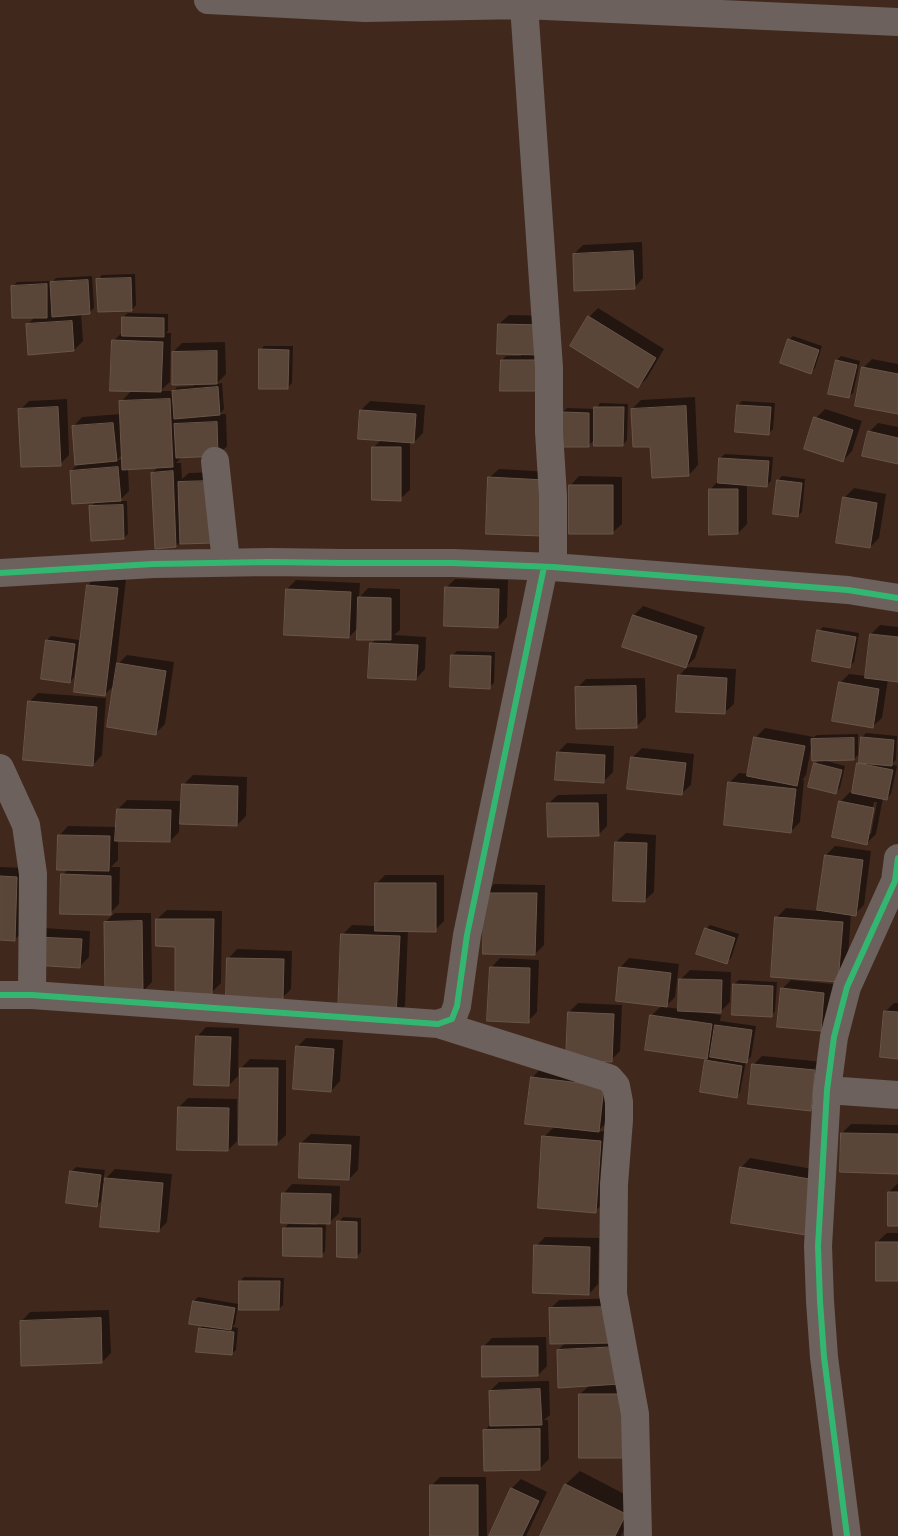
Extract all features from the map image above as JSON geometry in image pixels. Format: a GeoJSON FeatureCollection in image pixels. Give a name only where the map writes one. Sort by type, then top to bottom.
{"type":"FeatureCollection","features":[{"type":"Feature","properties":{"kind":"street"},"geometry":{"type":"LineString","coordinates":[[208,0],[365,8],[524,5],[898,22]]}},
{"type":"Feature","properties":{"kind":"street"},"geometry":{"type":"LineString","coordinates":[[438,1024],[452,1019],[457,1006],[468,935],[548,567],[553,496],[549,432],[549,368],[524,5]]}},
{"type":"Feature","properties":{"kind":"street"},"geometry":{"type":"LineString","coordinates":[[215,461],[226,562]]}},
{"type":"Feature","properties":{"kind":"street"},"geometry":{"type":"LineString","coordinates":[[0,573],[153,564],[226,562],[453,563],[548,567],[848,590],[898,598]]}},
{"type":"Feature","properties":{"kind":"street"},"geometry":{"type":"LineString","coordinates":[[0,768],[26,825],[33,874],[32,995]]}},
{"type":"Feature","properties":{"kind":"street"},"geometry":{"type":"LineString","coordinates":[[847,1536],[824,1358],[820,1301],[818,1238],[827,1090],[834,1038],[847,987],[894,881],[898,859]]}},
{"type":"Feature","properties":{"kind":"street"},"geometry":{"type":"LineString","coordinates":[[0,995],[32,995],[438,1024],[609,1078],[616,1086],[619,1102],[614,1184],[613,1294],[634,1414],[638,1536]]}},
{"type":"Feature","properties":{"kind":"street"},"geometry":{"type":"LineString","coordinates":[[827,1090],[898,1095]]}},
{"type":"Feature","properties":{"kind":"building"},"geometry":{"type":"Polygon","coordinates":[[[633,251],[635,289],[574,291],[573,254],[633,251]]]}},
{"type":"Feature","properties":{"kind":"building"},"geometry":{"type":"Polygon","coordinates":[[[131,278],[132,311],[98,312],[96,279],[131,278]]]}},
{"type":"Feature","properties":{"kind":"building"},"geometry":{"type":"Polygon","coordinates":[[[88,280],[90,314],[52,317],[50,282],[88,280]]]}},
{"type":"Feature","properties":{"kind":"building"},"geometry":{"type":"Polygon","coordinates":[[[47,284],[47,318],[12,318],[11,286],[47,284]]]}},
{"type":"Feature","properties":{"kind":"building"},"geometry":{"type":"Polygon","coordinates":[[[588,316],[656,358],[638,388],[570,346],[588,316]]]}},
{"type":"Feature","properties":{"kind":"building"},"geometry":{"type":"Polygon","coordinates":[[[122,317],[164,318],[164,337],[122,336],[122,317]]]}},
{"type":"Feature","properties":{"kind":"building"},"geometry":{"type":"Polygon","coordinates":[[[72,321],[74,351],[28,355],[26,324],[72,321]]]}},
{"type":"Feature","properties":{"kind":"building"},"geometry":{"type":"Polygon","coordinates":[[[498,324],[543,325],[542,355],[497,354],[498,324]]]}},
{"type":"Feature","properties":{"kind":"building"},"geometry":{"type":"Polygon","coordinates":[[[788,339],[819,350],[811,374],[780,363],[788,339]]]}},
{"type":"Feature","properties":{"kind":"building"},"geometry":{"type":"Polygon","coordinates":[[[112,340],[163,342],[161,392],[110,391],[112,340]]]}},
{"type":"Feature","properties":{"kind":"building"},"geometry":{"type":"Polygon","coordinates":[[[259,349],[289,350],[288,389],[259,389],[259,349]]]}},
{"type":"Feature","properties":{"kind":"building"},"geometry":{"type":"Polygon","coordinates":[[[217,351],[217,384],[172,385],[172,352],[217,351]]]}},
{"type":"Feature","properties":{"kind":"building"},"geometry":{"type":"Polygon","coordinates":[[[501,360],[539,360],[539,391],[500,391],[501,360]]]}},
{"type":"Feature","properties":{"kind":"building"},"geometry":{"type":"Polygon","coordinates":[[[836,360],[857,365],[849,398],[828,394],[836,360]]]}},
{"type":"Feature","properties":{"kind":"building"},"geometry":{"type":"Polygon","coordinates":[[[862,367],[898,374],[898,414],[855,406],[862,367]]]}},
{"type":"Feature","properties":{"kind":"building"},"geometry":{"type":"Polygon","coordinates":[[[218,387],[220,415],[174,419],[172,391],[218,387]]]}},
{"type":"Feature","properties":{"kind":"building"},"geometry":{"type":"Polygon","coordinates":[[[170,399],[173,467],[122,470],[119,401],[170,399]]]}},
{"type":"Feature","properties":{"kind":"building"},"geometry":{"type":"Polygon","coordinates":[[[737,405],[771,407],[769,435],[735,432],[737,405]]]}},
{"type":"Feature","properties":{"kind":"building"},"geometry":{"type":"Polygon","coordinates":[[[686,406],[689,476],[652,478],[650,447],[633,447],[631,409],[686,406]]]}},
{"type":"Feature","properties":{"kind":"building"},"geometry":{"type":"Polygon","coordinates":[[[58,407],[61,466],[21,467],[18,409],[58,407]]]}},
{"type":"Feature","properties":{"kind":"building"},"geometry":{"type":"Polygon","coordinates":[[[594,407],[624,407],[623,446],[594,446],[594,407]]]}},
{"type":"Feature","properties":{"kind":"building"},"geometry":{"type":"Polygon","coordinates":[[[360,410],[416,414],[414,443],[358,439],[360,410]]]}},
{"type":"Feature","properties":{"kind":"building"},"geometry":{"type":"Polygon","coordinates":[[[562,412],[589,413],[589,447],[561,447],[562,412]]]}},
{"type":"Feature","properties":{"kind":"building"},"geometry":{"type":"Polygon","coordinates":[[[814,417],[853,430],[843,462],[804,449],[814,417]]]}},
{"type":"Feature","properties":{"kind":"building"},"geometry":{"type":"Polygon","coordinates":[[[217,422],[218,456],[176,458],[174,424],[217,422]]]}},
{"type":"Feature","properties":{"kind":"building"},"geometry":{"type":"Polygon","coordinates":[[[113,423],[117,461],[75,465],[72,426],[113,423]]]}},
{"type":"Feature","properties":{"kind":"building"},"geometry":{"type":"Polygon","coordinates":[[[868,431],[898,438],[898,464],[862,456],[868,431]]]}},
{"type":"Feature","properties":{"kind":"building"},"geometry":{"type":"Polygon","coordinates":[[[372,447],[401,447],[401,501],[372,500],[372,447]]]}},
{"type":"Feature","properties":{"kind":"building"},"geometry":{"type":"Polygon","coordinates":[[[719,458],[769,461],[767,487],[718,483],[719,458]]]}},
{"type":"Feature","properties":{"kind":"building"},"geometry":{"type":"Polygon","coordinates":[[[118,467],[121,501],[72,504],[70,471],[118,467]]]}},
{"type":"Feature","properties":{"kind":"building"},"geometry":{"type":"Polygon","coordinates":[[[173,471],[176,547],[155,549],[151,473],[173,471]]]}},
{"type":"Feature","properties":{"kind":"building"},"geometry":{"type":"Polygon","coordinates":[[[488,477],[545,480],[542,536],[486,534],[488,477]]]}},
{"type":"Feature","properties":{"kind":"building"},"geometry":{"type":"Polygon","coordinates":[[[777,480],[802,483],[798,517],[773,514],[777,480]]]}},
{"type":"Feature","properties":{"kind":"building"},"geometry":{"type":"Polygon","coordinates":[[[212,481],[214,543],[180,544],[178,482],[212,481]]]}},
{"type":"Feature","properties":{"kind":"building"},"geometry":{"type":"Polygon","coordinates":[[[569,485],[613,485],[613,534],[569,534],[569,485]]]}},
{"type":"Feature","properties":{"kind":"building"},"geometry":{"type":"Polygon","coordinates":[[[709,489],[738,489],[738,534],[709,535],[709,489]]]}},
{"type":"Feature","properties":{"kind":"building"},"geometry":{"type":"Polygon","coordinates":[[[843,497],[877,503],[870,548],[836,543],[843,497]]]}},
{"type":"Feature","properties":{"kind":"building"},"geometry":{"type":"Polygon","coordinates":[[[123,505],[124,539],[91,541],[89,506],[123,505]]]}},
{"type":"Feature","properties":{"kind":"building"},"geometry":{"type":"Polygon","coordinates":[[[87,585],[118,588],[105,696],[74,692],[87,585]]]}},
{"type":"Feature","properties":{"kind":"building"},"geometry":{"type":"Polygon","coordinates":[[[445,587],[499,589],[498,628],[444,626],[445,587]]]}},
{"type":"Feature","properties":{"kind":"building"},"geometry":{"type":"Polygon","coordinates":[[[286,589],[351,592],[349,638],[284,635],[286,589]]]}},
{"type":"Feature","properties":{"kind":"building"},"geometry":{"type":"Polygon","coordinates":[[[358,597],[391,598],[391,640],[357,640],[358,597]]]}},
{"type":"Feature","properties":{"kind":"building"},"geometry":{"type":"Polygon","coordinates":[[[633,615],[697,636],[686,668],[622,647],[633,615]]]}},
{"type":"Feature","properties":{"kind":"building"},"geometry":{"type":"Polygon","coordinates":[[[817,630],[856,637],[850,668],[812,661],[817,630]]]}},
{"type":"Feature","properties":{"kind":"building"},"geometry":{"type":"Polygon","coordinates":[[[870,634],[898,637],[898,682],[865,678],[870,634]]]}},
{"type":"Feature","properties":{"kind":"building"},"geometry":{"type":"Polygon","coordinates":[[[46,640],[75,644],[70,683],[41,679],[46,640]]]}},
{"type":"Feature","properties":{"kind":"building"},"geometry":{"type":"Polygon","coordinates":[[[370,643],[418,645],[416,680],[368,678],[370,643]]]}},
{"type":"Feature","properties":{"kind":"building"},"geometry":{"type":"Polygon","coordinates":[[[451,655],[491,656],[490,689],[450,687],[451,655]]]}},
{"type":"Feature","properties":{"kind":"building"},"geometry":{"type":"Polygon","coordinates":[[[117,663],[166,671],[156,735],[107,727],[117,663]]]}},
{"type":"Feature","properties":{"kind":"building"},"geometry":{"type":"Polygon","coordinates":[[[678,675],[727,678],[725,714],[676,712],[678,675]]]}},
{"type":"Feature","properties":{"kind":"building"},"geometry":{"type":"Polygon","coordinates":[[[839,682],[879,689],[873,728],[832,721],[839,682]]]}},
{"type":"Feature","properties":{"kind":"building"},"geometry":{"type":"Polygon","coordinates":[[[636,686],[637,728],[576,729],[575,687],[636,686]]]}},
{"type":"Feature","properties":{"kind":"building"},"geometry":{"type":"Polygon","coordinates":[[[28,701],[97,707],[93,766],[23,760],[28,701]]]}},
{"type":"Feature","properties":{"kind":"building"},"geometry":{"type":"Polygon","coordinates":[[[754,737],[805,746],[797,786],[747,776],[754,737]]]}},
{"type":"Feature","properties":{"kind":"building"},"geometry":{"type":"Polygon","coordinates":[[[861,737],[894,740],[892,766],[859,763],[861,737]]]}},
{"type":"Feature","properties":{"kind":"building"},"geometry":{"type":"Polygon","coordinates":[[[854,738],[854,760],[812,761],[811,739],[854,738]]]}},
{"type":"Feature","properties":{"kind":"building"},"geometry":{"type":"Polygon","coordinates":[[[557,752],[605,755],[604,783],[555,780],[557,752]]]}},
{"type":"Feature","properties":{"kind":"building"},"geometry":{"type":"Polygon","coordinates":[[[631,757],[686,763],[682,795],[627,789],[631,757]]]}},
{"type":"Feature","properties":{"kind":"building"},"geometry":{"type":"Polygon","coordinates":[[[814,763],[842,770],[836,794],[808,787],[814,763]]]}},
{"type":"Feature","properties":{"kind":"building"},"geometry":{"type":"Polygon","coordinates":[[[857,763],[893,770],[887,800],[852,793],[857,763]]]}},
{"type":"Feature","properties":{"kind":"building"},"geometry":{"type":"Polygon","coordinates":[[[728,782],[796,789],[791,833],[724,825],[728,782]]]}},
{"type":"Feature","properties":{"kind":"building"},"geometry":{"type":"Polygon","coordinates":[[[182,784],[238,786],[237,826],[180,824],[182,784]]]}},
{"type":"Feature","properties":{"kind":"building"},"geometry":{"type":"Polygon","coordinates":[[[839,801],[874,808],[867,845],[832,837],[839,801]]]}},
{"type":"Feature","properties":{"kind":"building"},"geometry":{"type":"Polygon","coordinates":[[[547,803],[598,803],[599,836],[548,837],[547,803]]]}},
{"type":"Feature","properties":{"kind":"building"},"geometry":{"type":"Polygon","coordinates":[[[117,809],[171,810],[170,842],[115,841],[117,809]]]}},
{"type":"Feature","properties":{"kind":"building"},"geometry":{"type":"Polygon","coordinates":[[[58,835],[110,836],[109,871],[57,870],[58,835]]]}},
{"type":"Feature","properties":{"kind":"building"},"geometry":{"type":"Polygon","coordinates":[[[615,842],[647,843],[645,902],[613,901],[615,842]]]}},
{"type":"Feature","properties":{"kind":"building"},"geometry":{"type":"Polygon","coordinates":[[[825,855],[863,860],[856,916],[817,910],[825,855]]]}},
{"type":"Feature","properties":{"kind":"building"},"geometry":{"type":"Polygon","coordinates":[[[61,874],[111,876],[111,915],[60,914],[61,874]]]}},
{"type":"Feature","properties":{"kind":"building"},"geometry":{"type":"Polygon","coordinates":[[[0,876],[17,877],[15,941],[0,940],[0,876]]]}},
{"type":"Feature","properties":{"kind":"building"},"geometry":{"type":"Polygon","coordinates":[[[375,883],[436,883],[436,932],[375,931],[375,883]]]}},
{"type":"Feature","properties":{"kind":"building"},"geometry":{"type":"Polygon","coordinates":[[[484,893],[537,893],[535,955],[483,954],[484,893]]]}},
{"type":"Feature","properties":{"kind":"building"},"geometry":{"type":"Polygon","coordinates":[[[775,917],[843,922],[838,982],[771,977],[775,917]]]}},
{"type":"Feature","properties":{"kind":"building"},"geometry":{"type":"Polygon","coordinates":[[[156,919],[214,919],[212,994],[175,993],[175,947],[156,946],[156,919]]]}},
{"type":"Feature","properties":{"kind":"building"},"geometry":{"type":"Polygon","coordinates":[[[142,921],[143,993],[105,993],[104,922],[142,921]]]}},
{"type":"Feature","properties":{"kind":"building"},"geometry":{"type":"Polygon","coordinates":[[[705,928],[735,938],[727,964],[696,954],[705,928]]]}},
{"type":"Feature","properties":{"kind":"building"},"geometry":{"type":"Polygon","coordinates":[[[341,934],[400,936],[396,1017],[338,1014],[341,934]]]}},
{"type":"Feature","properties":{"kind":"building"},"geometry":{"type":"Polygon","coordinates":[[[34,937],[82,939],[80,968],[33,965],[34,937]]]}},
{"type":"Feature","properties":{"kind":"building"},"geometry":{"type":"Polygon","coordinates":[[[227,958],[284,959],[283,999],[226,998],[227,958]]]}},
{"type":"Feature","properties":{"kind":"building"},"geometry":{"type":"Polygon","coordinates":[[[490,967],[530,968],[529,1023],[487,1021],[490,967]]]}},
{"type":"Feature","properties":{"kind":"building"},"geometry":{"type":"Polygon","coordinates":[[[619,967],[671,973],[667,1007],[616,1001],[619,967]]]}},
{"type":"Feature","properties":{"kind":"building"},"geometry":{"type":"Polygon","coordinates":[[[679,979],[722,980],[721,1013],[678,1011],[679,979]]]}},
{"type":"Feature","properties":{"kind":"building"},"geometry":{"type":"Polygon","coordinates":[[[733,984],[773,986],[772,1017],[732,1015],[733,984]]]}},
{"type":"Feature","properties":{"kind":"building"},"geometry":{"type":"Polygon","coordinates":[[[781,988],[824,993],[821,1031],[777,1027],[781,988]]]}},
{"type":"Feature","properties":{"kind":"building"},"geometry":{"type":"Polygon","coordinates":[[[884,1011],[898,1012],[898,1059],[880,1057],[884,1011]]]}},
{"type":"Feature","properties":{"kind":"building"},"geometry":{"type":"Polygon","coordinates":[[[568,1012],[614,1014],[612,1062],[566,1060],[568,1012]]]}},
{"type":"Feature","properties":{"kind":"building"},"geometry":{"type":"Polygon","coordinates":[[[650,1015],[712,1024],[707,1059],[645,1050],[650,1015]]]}},
{"type":"Feature","properties":{"kind":"building"},"geometry":{"type":"Polygon","coordinates":[[[715,1025],[752,1030],[747,1063],[710,1057],[715,1025]]]}},
{"type":"Feature","properties":{"kind":"building"},"geometry":{"type":"Polygon","coordinates":[[[196,1036],[231,1037],[229,1086],[194,1085],[196,1036]]]}},
{"type":"Feature","properties":{"kind":"building"},"geometry":{"type":"Polygon","coordinates":[[[296,1046],[334,1049],[331,1092],[293,1089],[296,1046]]]}},
{"type":"Feature","properties":{"kind":"building"},"geometry":{"type":"Polygon","coordinates":[[[705,1060],[742,1066],[737,1098],[700,1092],[705,1060]]]}},
{"type":"Feature","properties":{"kind":"building"},"geometry":{"type":"Polygon","coordinates":[[[752,1064],[815,1070],[811,1111],[748,1104],[752,1064]]]}},
{"type":"Feature","properties":{"kind":"building"},"geometry":{"type":"Polygon","coordinates":[[[240,1068],[278,1068],[277,1145],[239,1145],[240,1068]]]}},
{"type":"Feature","properties":{"kind":"building"},"geometry":{"type":"Polygon","coordinates":[[[531,1077],[604,1086],[599,1132],[525,1124],[531,1077]]]}},
{"type":"Feature","properties":{"kind":"building"},"geometry":{"type":"Polygon","coordinates":[[[178,1107],[229,1108],[228,1151],[177,1150],[178,1107]]]}},
{"type":"Feature","properties":{"kind":"building"},"geometry":{"type":"Polygon","coordinates":[[[841,1133],[898,1134],[898,1174],[840,1172],[841,1133]]]}},
{"type":"Feature","properties":{"kind":"building"},"geometry":{"type":"Polygon","coordinates":[[[542,1136],[601,1141],[596,1213],[538,1208],[542,1136]]]}},
{"type":"Feature","properties":{"kind":"building"},"geometry":{"type":"Polygon","coordinates":[[[300,1143],[351,1145],[349,1180],[299,1178],[300,1143]]]}},
{"type":"Feature","properties":{"kind":"building"},"geometry":{"type":"Polygon","coordinates":[[[740,1167],[815,1180],[806,1235],[731,1223],[740,1167]]]}},
{"type":"Feature","properties":{"kind":"building"},"geometry":{"type":"Polygon","coordinates":[[[70,1171],[101,1175],[97,1207],[66,1203],[70,1171]]]}},
{"type":"Feature","properties":{"kind":"building"},"geometry":{"type":"Polygon","coordinates":[[[105,1178],[163,1183],[159,1232],[100,1227],[105,1178]]]}},
{"type":"Feature","properties":{"kind":"building"},"geometry":{"type":"Polygon","coordinates":[[[888,1192],[898,1192],[898,1226],[888,1226],[888,1192]]]}},
{"type":"Feature","properties":{"kind":"building"},"geometry":{"type":"Polygon","coordinates":[[[282,1193],[331,1194],[330,1224],[281,1223],[282,1193]]]}},
{"type":"Feature","properties":{"kind":"building"},"geometry":{"type":"Polygon","coordinates":[[[337,1221],[357,1222],[357,1258],[337,1257],[337,1221]]]}},
{"type":"Feature","properties":{"kind":"building"},"geometry":{"type":"Polygon","coordinates":[[[283,1228],[322,1228],[322,1257],[283,1256],[283,1228]]]}},
{"type":"Feature","properties":{"kind":"building"},"geometry":{"type":"Polygon","coordinates":[[[876,1242],[898,1242],[898,1281],[876,1281],[876,1242]]]}},
{"type":"Feature","properties":{"kind":"building"},"geometry":{"type":"Polygon","coordinates":[[[534,1245],[590,1247],[589,1295],[533,1293],[534,1245]]]}},
{"type":"Feature","properties":{"kind":"building"},"geometry":{"type":"Polygon","coordinates":[[[239,1281],[280,1281],[279,1310],[239,1310],[239,1281]]]}},
{"type":"Feature","properties":{"kind":"building"},"geometry":{"type":"Polygon","coordinates":[[[193,1301],[235,1308],[231,1330],[189,1324],[193,1301]]]}},
{"type":"Feature","properties":{"kind":"building"},"geometry":{"type":"Polygon","coordinates":[[[613,1307],[613,1343],[550,1344],[549,1308],[613,1307]]]}},
{"type":"Feature","properties":{"kind":"building"},"geometry":{"type":"Polygon","coordinates":[[[101,1318],[102,1363],[21,1366],[20,1321],[101,1318]]]}},
{"type":"Feature","properties":{"kind":"building"},"geometry":{"type":"Polygon","coordinates":[[[199,1328],[234,1332],[232,1355],[196,1352],[199,1328]]]}},
{"type":"Feature","properties":{"kind":"building"},"geometry":{"type":"Polygon","coordinates":[[[482,1346],[538,1346],[538,1376],[482,1377],[482,1346]]]}},
{"type":"Feature","properties":{"kind":"building"},"geometry":{"type":"Polygon","coordinates":[[[618,1347],[620,1384],[558,1388],[557,1350],[618,1347]]]}},
{"type":"Feature","properties":{"kind":"building"},"geometry":{"type":"Polygon","coordinates":[[[540,1389],[542,1425],[490,1426],[489,1391],[540,1389]]]}},
{"type":"Feature","properties":{"kind":"building"},"geometry":{"type":"Polygon","coordinates":[[[579,1394],[626,1394],[625,1458],[579,1458],[579,1394]]]}},
{"type":"Feature","properties":{"kind":"building"},"geometry":{"type":"Polygon","coordinates":[[[540,1429],[540,1470],[484,1471],[483,1430],[540,1429]]]}},
{"type":"Feature","properties":{"kind":"building"},"geometry":{"type":"Polygon","coordinates":[[[565,1484],[626,1514],[615,1536],[540,1536],[565,1484]]]}},
{"type":"Feature","properties":{"kind":"building"},"geometry":{"type":"Polygon","coordinates":[[[430,1485],[478,1485],[478,1536],[430,1536],[430,1485]]]}},
{"type":"Feature","properties":{"kind":"building"},"geometry":{"type":"Polygon","coordinates":[[[511,1488],[539,1501],[522,1536],[489,1536],[511,1488]]]}},
{"type":"Feature","properties":{"kind":"cycle path"},"geometry":{"type":"LineString","coordinates":[[0,573],[153,564],[270,562],[453,563],[553,567],[848,590],[898,598]]}},
{"type":"Feature","properties":{"kind":"cycle path"},"geometry":{"type":"LineString","coordinates":[[0,995],[32,995],[438,1024],[452,1019],[457,1006],[467,935],[544,567]]}},
{"type":"Feature","properties":{"kind":"cycle path"},"geometry":{"type":"LineString","coordinates":[[847,1536],[824,1357],[820,1301],[818,1246],[827,1090],[834,1037],[847,987],[895,881],[898,858]]}}]}
